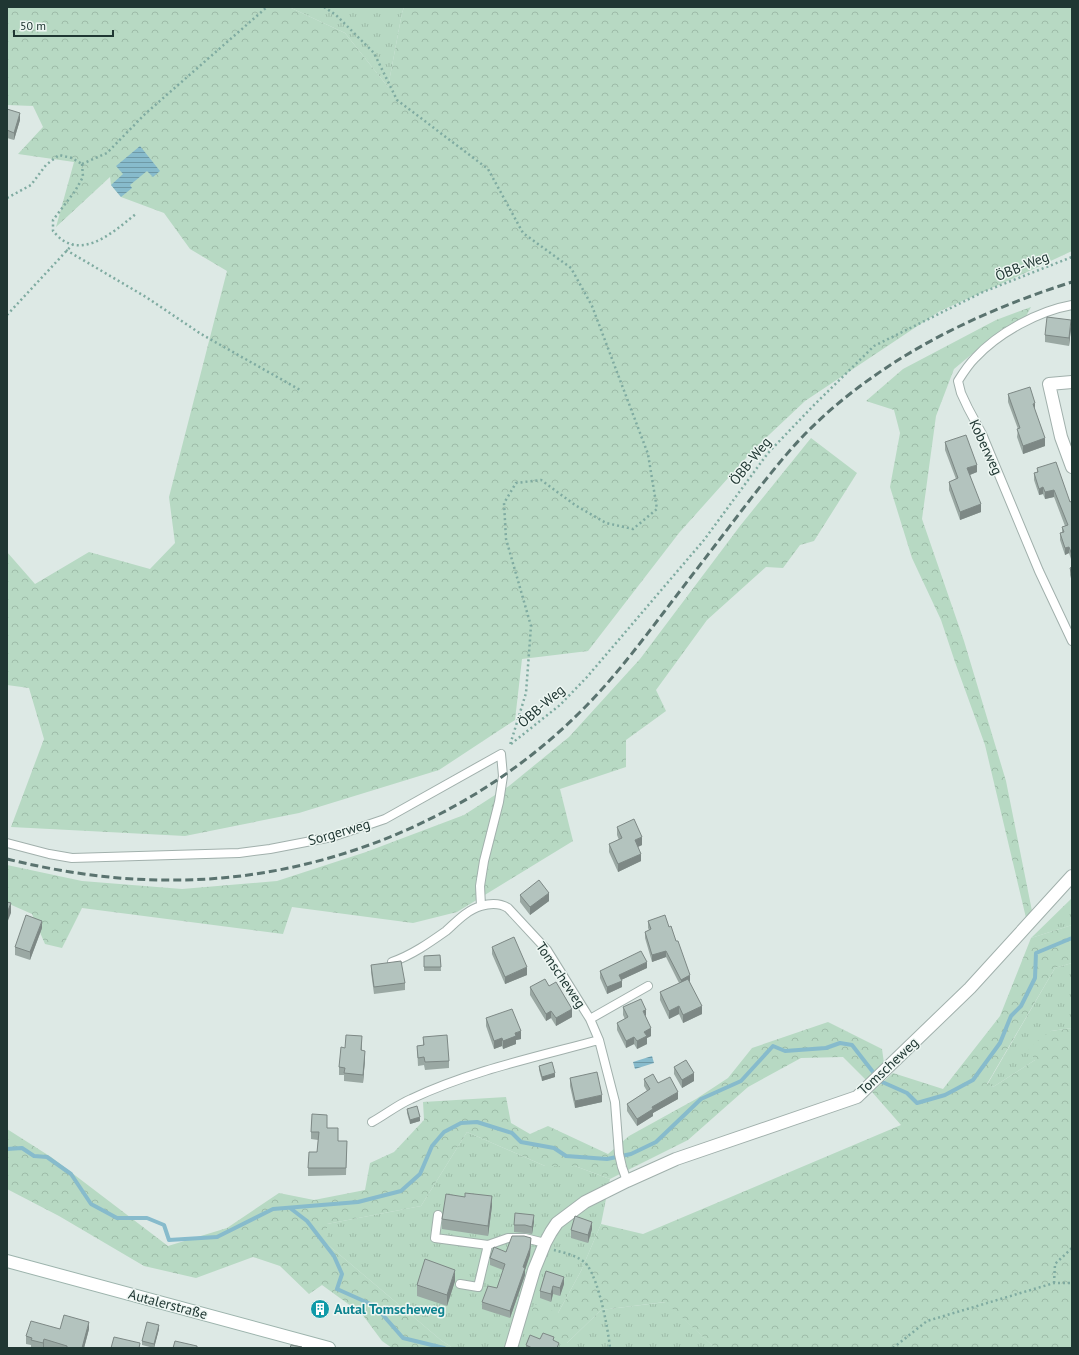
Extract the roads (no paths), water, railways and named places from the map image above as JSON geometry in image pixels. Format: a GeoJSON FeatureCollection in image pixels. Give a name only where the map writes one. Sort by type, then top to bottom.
{"type":"FeatureCollection","features":[{"type":"Feature","properties":{"kind":"street"},"geometry":{"type":"LineString","coordinates":[[1072,382],[1049,384],[1061,437],[1072,467]]}},
{"type":"Feature","properties":{"kind":"street","name":"Tomscheweg"},"geometry":{"type":"LineString","coordinates":[[511,1348],[534,1270],[544,1245],[557,1223],[585,1202],[676,1159],[857,1097],[970,988],[1072,876]]}},
{"type":"Feature","properties":{"kind":"street","name":"Autalerstraße"},"geometry":{"type":"LineString","coordinates":[[7,1260],[329,1348]]}},
{"type":"Feature","properties":{"kind":"lane","name":"Koberweg"},"geometry":{"type":"LineString","coordinates":[[1072,305],[1033,317],[1013,328],[975,358],[958,381],[964,400],[982,434],[1039,571],[1072,641]]}},
{"type":"Feature","properties":{"kind":"lane","name":"Sorgerweg"},"geometry":{"type":"LineString","coordinates":[[7,843],[49,854],[72,858],[239,853],[270,849],[332,836],[385,819],[500,754],[503,776],[499,802],[484,861],[480,886],[481,906]]}},
{"type":"Feature","properties":{"kind":"lane","name":"Tomscheweg"},"geometry":{"type":"LineString","coordinates":[[392,962],[405,958],[468,913],[481,906],[501,904],[508,908],[547,950],[590,1019],[599,1040],[615,1102],[619,1154],[627,1181]]}},
{"type":"Feature","properties":{"kind":"lane"},"geometry":{"type":"LineString","coordinates":[[590,1019],[648,986]]}},
{"type":"Feature","properties":{"kind":"lane"},"geometry":{"type":"LineString","coordinates":[[372,1122],[410,1099],[454,1081],[599,1040]]}},
{"type":"Feature","properties":{"kind":"lane"},"geometry":{"type":"LineString","coordinates":[[438,1215],[435,1238],[488,1245],[508,1238],[525,1238],[544,1245]]}},
{"type":"Feature","properties":{"kind":"lane"},"geometry":{"type":"LineString","coordinates":[[460,1284],[478,1287],[488,1245]]}},
{"type":"Feature","properties":{"kind":"water"},"geometry":{"type":"Polygon","coordinates":[[[140,146],[160,171],[153,177],[147,171],[130,185],[132,188],[121,197],[111,185],[123,174],[116,166],[140,146]]]}},
{"type":"Feature","properties":{"kind":"water"},"geometry":{"type":"Polygon","coordinates":[[[652,1056],[654,1063],[635,1069],[633,1062],[652,1056]]]}},
{"type":"Feature","properties":{"kind":"waterway"},"geometry":{"type":"LineString","coordinates":[[7,1149],[22,1148],[34,1156],[47,1157],[71,1174],[91,1204],[117,1218],[147,1218],[164,1225],[169,1240],[217,1237],[273,1209],[358,1202],[401,1191],[420,1174],[432,1146],[444,1132],[461,1123],[477,1122],[512,1133],[521,1142],[554,1148],[566,1156],[607,1159],[631,1154],[656,1142],[701,1099],[741,1081],[773,1046],[785,1051],[826,1048],[840,1043],[852,1045],[880,1081],[907,1093],[917,1103],[945,1095],[973,1080],[1000,1043],[1011,1016],[1021,1006],[1035,978],[1036,953],[1072,938]]}},
{"type":"Feature","properties":{"kind":"waterway"},"geometry":{"type":"LineString","coordinates":[[290,1208],[307,1221],[334,1256],[342,1274],[337,1289],[375,1306],[403,1338],[444,1348]]}},
{"type":"Feature","properties":{"kind":"railway"},"geometry":{"type":"LineString","coordinates":[[7,859],[47,868],[127,879],[167,880],[226,878],[284,869],[341,854],[397,834],[450,809],[500,778],[547,742],[590,702],[638,646],[779,463],[805,434],[833,407],[864,383],[929,342],[999,308],[1072,282]]}},
{"type":"Feature","properties":{"kind":"place","name":"Autal Tomscheweg"},"geometry":{"type":"Point","coordinates":[320,1309]}}]}
